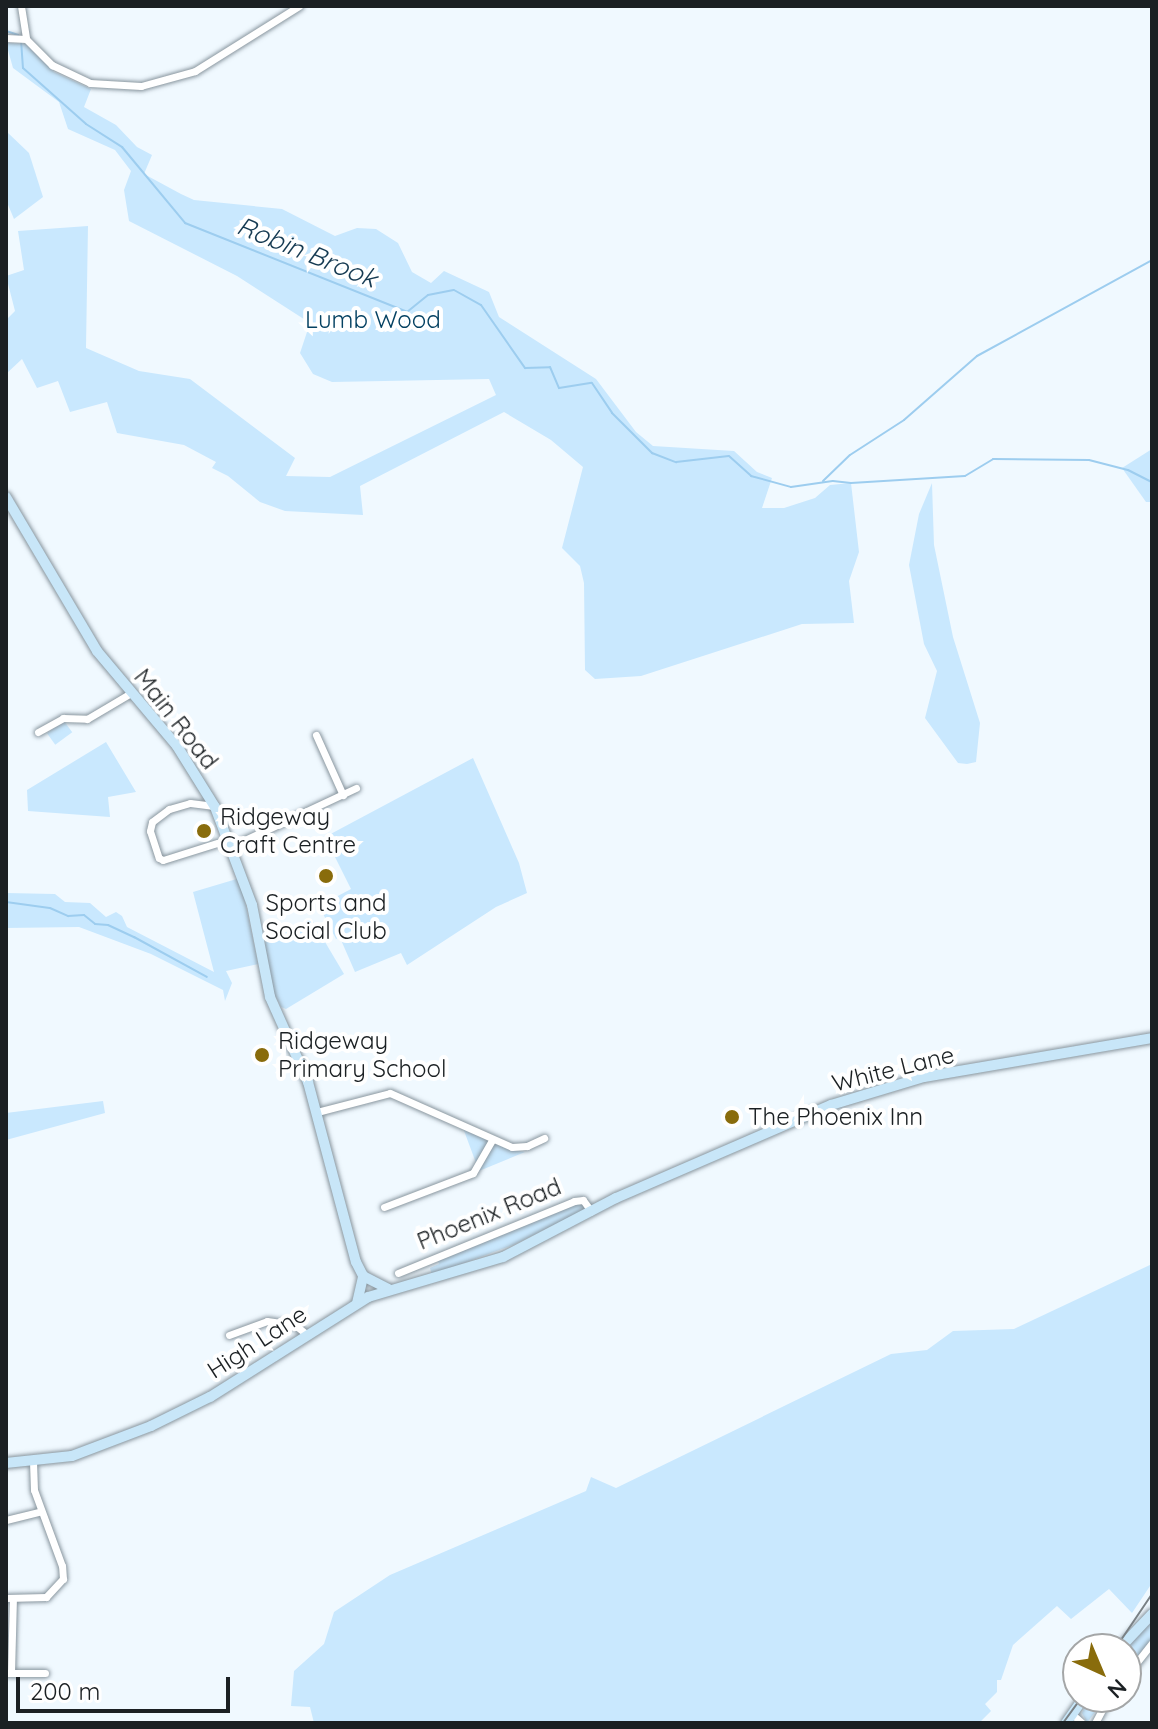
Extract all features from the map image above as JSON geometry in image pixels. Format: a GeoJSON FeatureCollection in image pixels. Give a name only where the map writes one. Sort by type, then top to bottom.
{"type":"FeatureCollection","features":[{"type":"Feature","properties":{"kind":"main road","name":"Main Road"},"geometry":{"type":"LineString","coordinates":[[6,497],[97,651],[177,746],[215,806],[252,905],[266,983],[298,1054],[317,1112],[356,1262],[363,1276]]}},
{"type":"Feature","properties":{"kind":"main road","name":"White Lane"},"geometry":{"type":"LineString","coordinates":[[528,1245],[591,1211],[798,1117],[860,1095],[924,1077],[1152,1038]]}},
{"type":"Feature","properties":{"kind":"main road","name":"High Lane"},"geometry":{"type":"LineString","coordinates":[[6,1463],[33,1462],[90,1450],[162,1421],[210,1397],[357,1303],[389,1289],[449,1274],[528,1245]]}},
{"type":"Feature","properties":{"kind":"main road"},"geometry":{"type":"LineString","coordinates":[[357,1303],[363,1276],[389,1289]]}},
{"type":"Feature","properties":{"kind":"main road"},"geometry":{"type":"LineString","coordinates":[[1134,1633],[1152,1614]]}},
{"type":"Feature","properties":{"kind":"street"},"geometry":{"type":"LineString","coordinates":[[21,6],[26,39],[52,65],[90,83],[141,86],[195,71],[299,6]]}},
{"type":"Feature","properties":{"kind":"street"},"geometry":{"type":"LineString","coordinates":[[6,38],[26,39]]}},
{"type":"Feature","properties":{"kind":"street"},"geometry":{"type":"LineString","coordinates":[[38,732],[63,718],[87,719],[131,693]]}},
{"type":"Feature","properties":{"kind":"street"},"geometry":{"type":"LineString","coordinates":[[316,735],[343,795]]}},
{"type":"Feature","properties":{"kind":"street"},"geometry":{"type":"LineString","coordinates":[[232,846],[356,788]]}},
{"type":"Feature","properties":{"kind":"street"},"geometry":{"type":"LineString","coordinates":[[159,858],[150,831],[152,822],[162,813],[190,803],[215,806]]}},
{"type":"Feature","properties":{"kind":"street"},"geometry":{"type":"LineString","coordinates":[[153,865],[159,858],[177,857],[217,843]]}},
{"type":"Feature","properties":{"kind":"street"},"geometry":{"type":"LineString","coordinates":[[317,1112],[390,1093],[519,1148],[544,1138]]}},
{"type":"Feature","properties":{"kind":"street"},"geometry":{"type":"LineString","coordinates":[[384,1207],[473,1173],[493,1139]]}},
{"type":"Feature","properties":{"kind":"street","name":"Phoenix Road"},"geometry":{"type":"LineString","coordinates":[[398,1273],[574,1201],[583,1200],[591,1211]]}},
{"type":"Feature","properties":{"kind":"street"},"geometry":{"type":"LineString","coordinates":[[229,1335],[274,1321],[295,1325],[306,1334]]}},
{"type":"Feature","properties":{"kind":"street"},"geometry":{"type":"LineString","coordinates":[[33,1462],[32,1479],[62,1566],[63,1579],[46,1597],[9,1598],[8,1673],[45,1673]]}},
{"type":"Feature","properties":{"kind":"street"},"geometry":{"type":"LineString","coordinates":[[6,1520],[41,1511]]}},
{"type":"Feature","properties":{"kind":"street"},"geometry":{"type":"LineString","coordinates":[[1069,1719],[1082,1723]]}},
{"type":"Feature","properties":{"kind":"green space","name":"Lumb Wood"},"geometry":{"type":"Polygon","coordinates":[[[6,43],[28,44],[54,72],[91,89],[84,107],[116,125],[137,147],[152,155],[144,174],[181,194],[194,200],[282,209],[335,236],[357,228],[376,229],[398,243],[412,272],[431,283],[444,271],[489,292],[499,317],[596,379],[636,432],[653,446],[734,451],[757,472],[772,478],[762,508],[784,508],[815,498],[830,485],[851,483],[859,552],[849,581],[854,623],[802,624],[641,676],[595,679],[585,670],[584,583],[580,566],[562,548],[583,467],[551,440],[504,412],[360,486],[363,515],[285,511],[260,502],[228,476],[212,468],[216,462],[184,445],[117,433],[107,402],[70,412],[58,381],[37,388],[22,359],[6,374],[6,320],[15,311],[6,276],[24,270],[18,231],[88,226],[86,348],[139,371],[190,379],[295,458],[286,476],[330,477],[496,395],[489,379],[332,382],[313,374],[300,353],[310,323],[237,276],[129,221],[124,190],[131,171],[115,150],[68,129],[59,102],[13,68],[6,43]]]}},
{"type":"Feature","properties":{"kind":"green space"},"geometry":{"type":"Polygon","coordinates":[[[6,131],[29,153],[43,197],[14,219],[6,200],[6,131]]]}},
{"type":"Feature","properties":{"kind":"green space"},"geometry":{"type":"Polygon","coordinates":[[[1152,449],[1152,502],[1146,502],[1122,468],[1152,449]]]}},
{"type":"Feature","properties":{"kind":"green space"},"geometry":{"type":"Polygon","coordinates":[[[932,483],[934,545],[953,637],[980,723],[976,762],[967,764],[958,763],[925,718],[937,671],[924,644],[909,565],[919,514],[932,483]]]}},
{"type":"Feature","properties":{"kind":"green space"},"geometry":{"type":"Polygon","coordinates":[[[64,721],[72,732],[55,745],[47,733],[64,721]]]}},
{"type":"Feature","properties":{"kind":"green space"},"geometry":{"type":"Polygon","coordinates":[[[106,742],[136,792],[108,797],[110,817],[28,811],[27,790],[106,742]]]}},
{"type":"Feature","properties":{"kind":"green space"},"geometry":{"type":"Polygon","coordinates":[[[473,758],[519,863],[527,893],[496,907],[407,965],[401,953],[355,972],[341,940],[370,925],[368,922],[336,939],[319,906],[351,889],[325,837],[473,758]]]}},
{"type":"Feature","properties":{"kind":"green space"},"geometry":{"type":"Polygon","coordinates":[[[240,878],[258,964],[226,971],[232,983],[225,1001],[223,990],[151,954],[79,927],[6,928],[6,893],[55,894],[65,902],[90,903],[106,917],[116,912],[122,916],[127,927],[214,972],[193,892],[240,878]]]}},
{"type":"Feature","properties":{"kind":"green space"},"geometry":{"type":"Polygon","coordinates":[[[312,920],[344,974],[286,1009],[281,1007],[270,985],[265,942],[312,920]]]}},
{"type":"Feature","properties":{"kind":"green space"},"geometry":{"type":"Polygon","coordinates":[[[103,1101],[105,1113],[6,1140],[6,1113],[103,1101]]]}},
{"type":"Feature","properties":{"kind":"green space"},"geometry":{"type":"Polygon","coordinates":[[[463,1128],[514,1150],[525,1152],[479,1171],[463,1128]]]}},
{"type":"Feature","properties":{"kind":"green space"},"geometry":{"type":"Polygon","coordinates":[[[576,1203],[584,1205],[584,1210],[513,1245],[432,1275],[430,1268],[439,1264],[438,1261],[576,1203]]]}},
{"type":"Feature","properties":{"kind":"green space"},"geometry":{"type":"Polygon","coordinates":[[[1152,1264],[1152,1583],[1132,1613],[1109,1589],[1071,1619],[1057,1606],[1013,1645],[1001,1680],[997,1680],[997,1692],[985,1704],[991,1711],[979,1723],[314,1723],[310,1707],[291,1706],[294,1671],[324,1644],[334,1612],[390,1575],[586,1491],[591,1477],[616,1488],[891,1354],[927,1350],[953,1331],[1014,1329],[1152,1264]]]}},
{"type":"Feature","properties":{"kind":"green space"},"geometry":{"type":"Polygon","coordinates":[[[1152,1619],[1152,1638],[1142,1651],[1140,1633],[1152,1619]]]}},
{"type":"Feature","properties":{"kind":"green space"},"geometry":{"type":"Polygon","coordinates":[[[1082,1713],[1094,1713],[1087,1723],[1082,1713]]]}},
{"type":"Feature","properties":{"kind":"waterway","name":"Robin Brook"},"geometry":{"type":"LineString","coordinates":[[6,31],[18,35]]}},
{"type":"Feature","properties":{"kind":"waterway","name":"Robin Brook"},"geometry":{"type":"LineString","coordinates":[[21,40],[23,68],[86,124],[122,147],[185,223],[407,312],[428,295],[454,290],[481,305],[525,368],[550,367],[559,388],[592,383],[612,413],[652,453],[676,462],[729,456],[751,476],[791,487],[833,481],[851,483],[965,476],[993,459],[1089,460],[1128,470],[1152,482]]}},
{"type":"Feature","properties":{"kind":"waterway"},"geometry":{"type":"LineString","coordinates":[[823,481],[850,455],[904,420],[977,356],[1152,260]]}},
{"type":"Feature","properties":{"kind":"waterway"},"geometry":{"type":"LineString","coordinates":[[6,902],[50,908],[68,916],[84,915],[95,924],[108,925],[134,937],[207,977]]}},
{"type":"Feature","properties":{"kind":"tram line"},"geometry":{"type":"LineString","coordinates":[[1126,1633],[1152,1594]]}},
{"type":"Feature","properties":{"kind":"tram line"},"geometry":{"type":"LineString","coordinates":[[1063,1723],[1070,1713]]}},
{"type":"Feature","properties":{"kind":"place","name":"Ridgeway Craft Centre"},"geometry":{"type":"Point","coordinates":[204,831]}},
{"type":"Feature","properties":{"kind":"place","name":"Sports and Social Club"},"geometry":{"type":"Point","coordinates":[326,876]}},
{"type":"Feature","properties":{"kind":"place","name":"Ridgeway Primary School"},"geometry":{"type":"Point","coordinates":[262,1055]}},
{"type":"Feature","properties":{"kind":"place","name":"The Phoenix Inn"},"geometry":{"type":"Point","coordinates":[732,1117]}}]}
